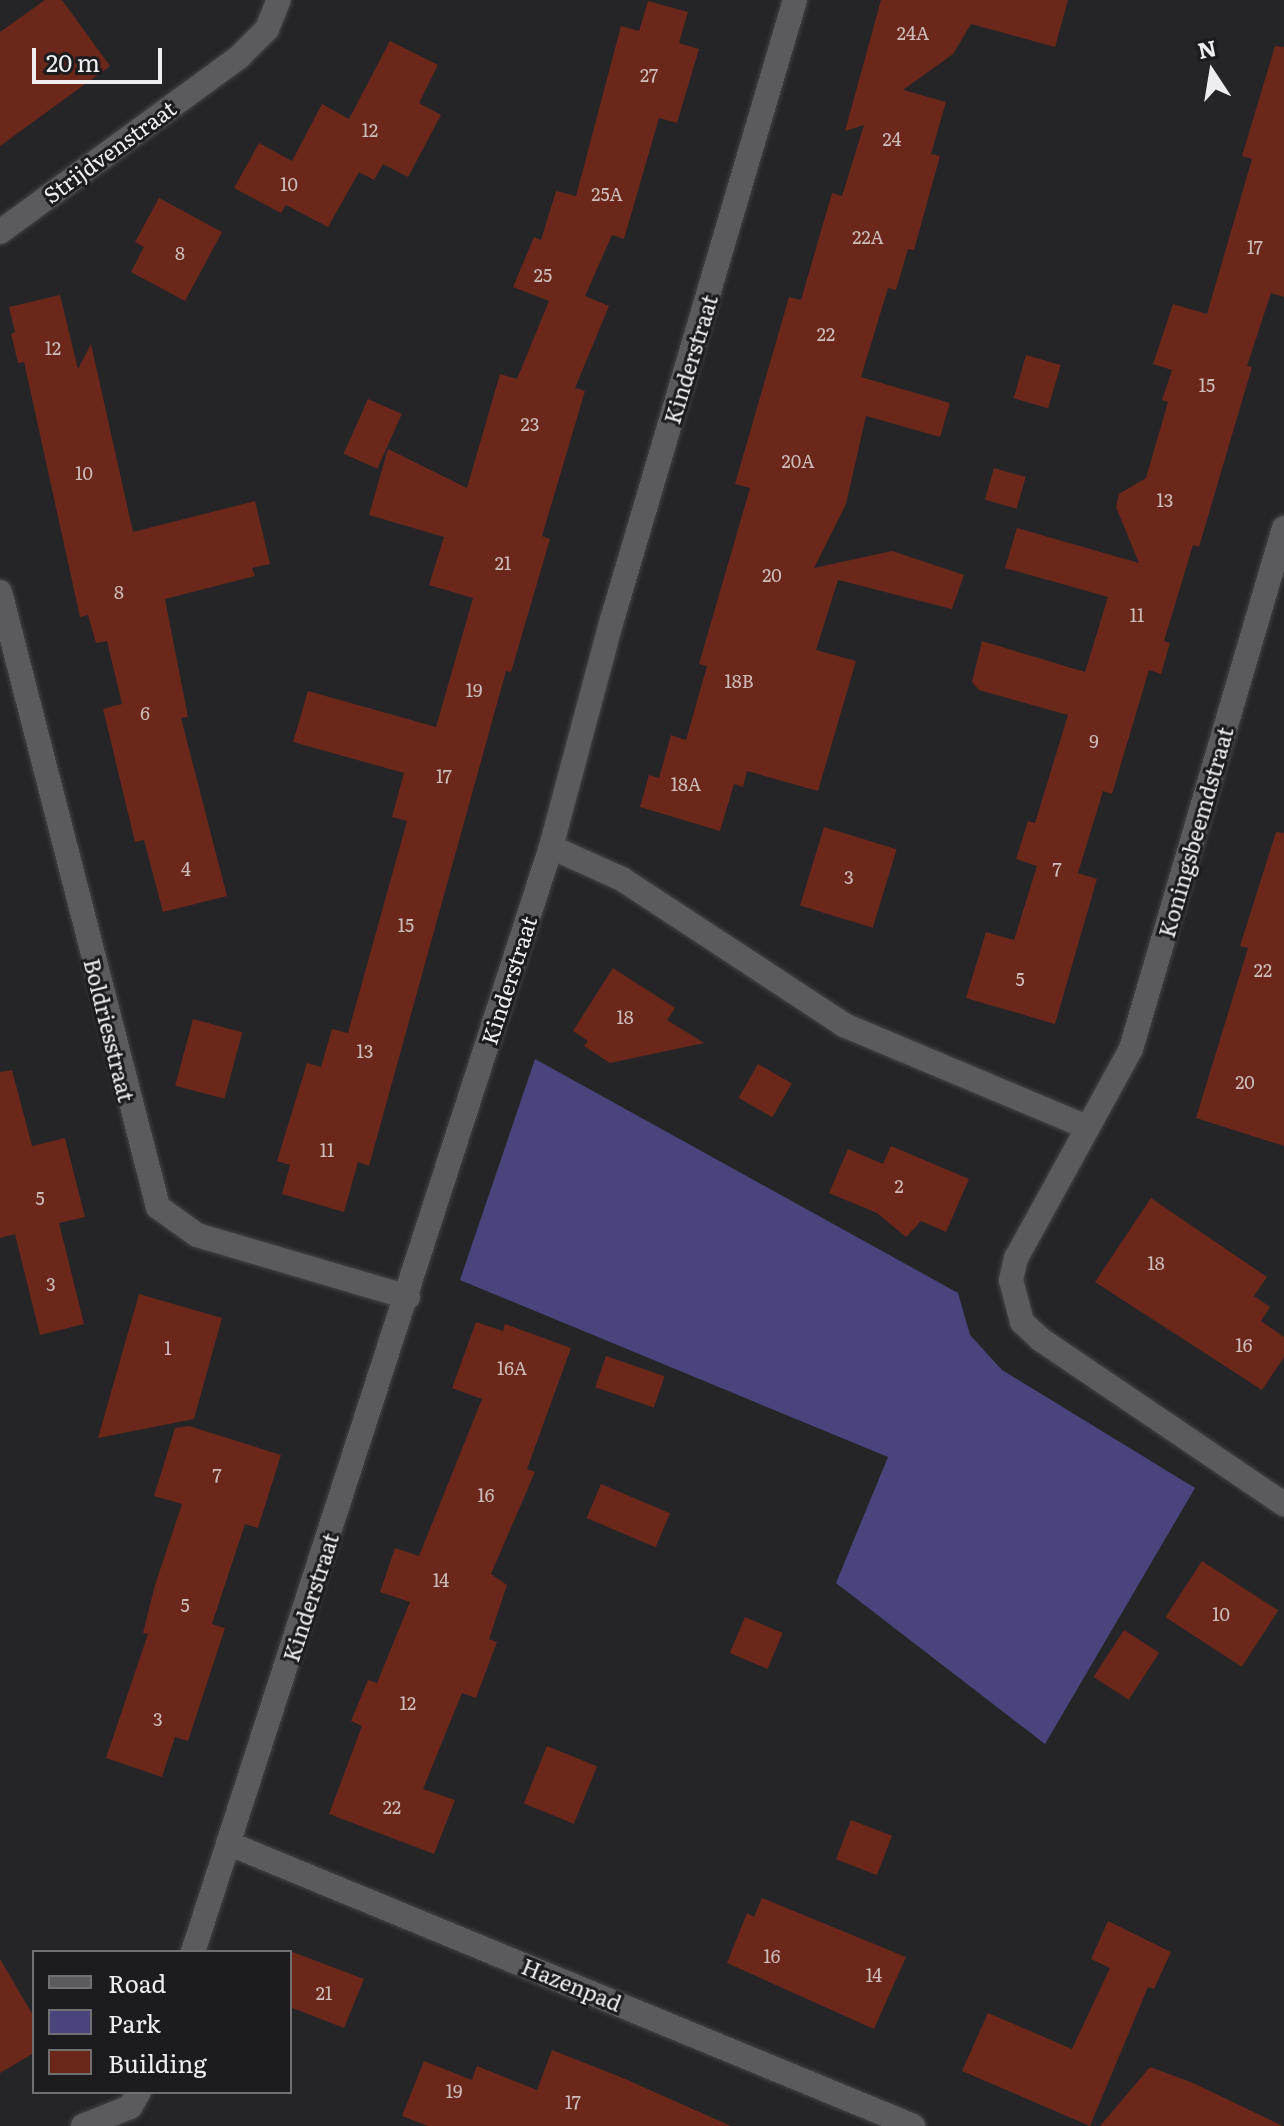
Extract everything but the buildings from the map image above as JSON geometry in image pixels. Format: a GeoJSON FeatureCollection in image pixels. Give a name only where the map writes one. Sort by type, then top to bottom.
{"type":"FeatureCollection","features":[{"type":"Feature","properties":{"kind":"street","name":"Strijdvenstraat"},"geometry":{"type":"LineString","coordinates":[[0,232],[239,57],[267,29],[279,0]]}},
{"type":"Feature","properties":{"kind":"street","name":"Kinderstraat"},"geometry":{"type":"LineString","coordinates":[[194,1950],[408,1297],[551,847],[612,620],[795,0]]}},
{"type":"Feature","properties":{"kind":"street","name":"Koningsbeemdstraat"},"geometry":{"type":"LineString","coordinates":[[1284,528],[1131,1049],[1016,1258],[1013,1302],[1022,1322],[1284,1504]]}},
{"type":"Feature","properties":{"kind":"street","name":"Boldriesstraat"},"geometry":{"type":"LineString","coordinates":[[0,592],[158,1207],[197,1235],[408,1297]]}},
{"type":"Feature","properties":{"kind":"street"},"geometry":{"type":"LineString","coordinates":[[551,847],[622,879],[844,1025],[1087,1127]]}},
{"type":"Feature","properties":{"kind":"street","name":"Hazenpad"},"geometry":{"type":"LineString","coordinates":[[230,1844],[913,2126]]}},
{"type":"Feature","properties":{"kind":"street"},"geometry":{"type":"LineString","coordinates":[[83,2126],[134,2108]]}},
{"type":"Feature","properties":{"kind":"green space"},"geometry":{"type":"Polygon","coordinates":[[[535,1059],[958,1293],[970,1335],[1002,1370],[1195,1488],[1045,1744],[836,1583],[888,1457],[460,1280],[535,1059]]]}}]}
